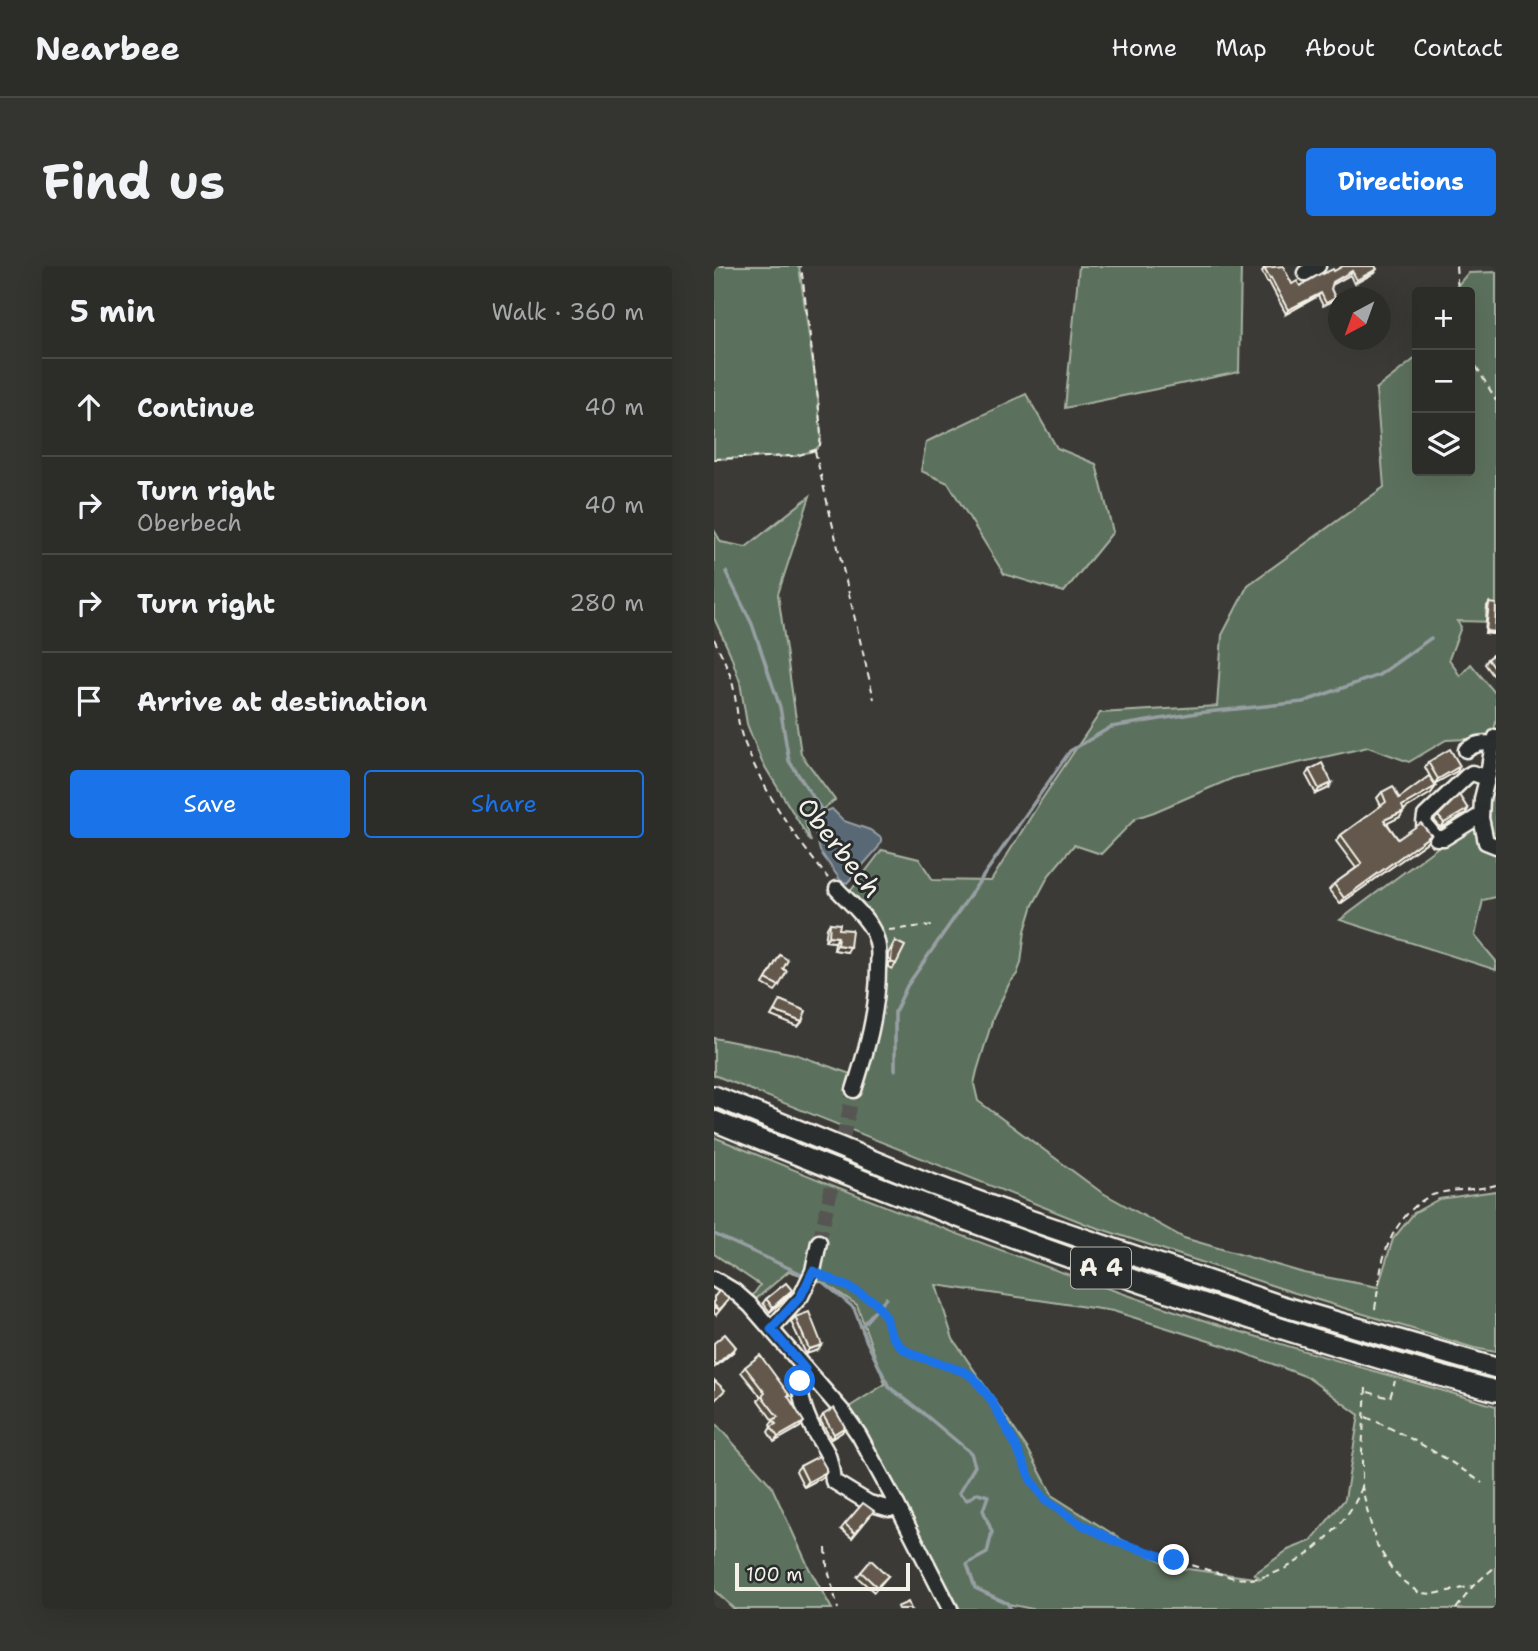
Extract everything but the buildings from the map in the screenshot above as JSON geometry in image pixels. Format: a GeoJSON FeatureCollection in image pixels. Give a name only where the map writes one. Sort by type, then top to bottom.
{"type":"FeatureCollection","features":[{"type":"Feature","properties":{"kind":"highway","name":"A 4"},"geometry":{"type":"LineString","coordinates":[[714,1096],[928,1183],[1054,1229],[1282,1306],[1496,1368]]}},
{"type":"Feature","properties":{"kind":"highway","name":"A 4"},"geometry":{"type":"LineString","coordinates":[[714,1121],[854,1178],[1031,1244],[1273,1326],[1496,1391]]}},
{"type":"Feature","properties":{"kind":"street"},"geometry":{"type":"LineString","coordinates":[[1466,750],[1476,744],[1495,740],[1481,815],[1486,842],[1496,846]]}},
{"type":"Feature","properties":{"kind":"street"},"geometry":{"type":"LineString","coordinates":[[1481,815],[1444,838],[1436,838],[1424,823],[1425,816],[1467,776],[1472,774],[1487,778]]}},
{"type":"Feature","properties":{"kind":"street","name":"Oberbech"},"geometry":{"type":"LineString","coordinates":[[837,890],[862,915],[879,944],[878,991],[869,1042],[854,1090]]}},
{"type":"Feature","properties":{"kind":"street"},"geometry":{"type":"LineString","coordinates":[[771,1329],[801,1296],[813,1271],[819,1242]]}},
{"type":"Feature","properties":{"kind":"street"},"geometry":{"type":"LineString","coordinates":[[714,1279],[744,1300],[843,1412],[897,1505],[950,1609]]}},
{"type":"Feature","properties":{"kind":"street"},"geometry":{"type":"LineString","coordinates":[[805,1369],[800,1374],[803,1400],[813,1429],[827,1454],[832,1481],[869,1503],[890,1509],[897,1505]]}},
{"type":"Feature","properties":{"kind":"path"},"geometry":{"type":"LineString","coordinates":[[714,459],[796,456],[815,450],[820,444],[802,266]]}},
{"type":"Feature","properties":{"kind":"path"},"geometry":{"type":"LineString","coordinates":[[1456,266],[1458,287]]}},
{"type":"Feature","properties":{"kind":"path"},"geometry":{"type":"LineString","coordinates":[[1475,364],[1496,400]]}},
{"type":"Feature","properties":{"kind":"path"},"geometry":{"type":"LineString","coordinates":[[815,450],[874,699]]}},
{"type":"Feature","properties":{"kind":"path","name":"Oberbech"},"geometry":{"type":"LineString","coordinates":[[714,639],[731,679],[741,733],[755,767],[788,825],[837,890]]}},
{"type":"Feature","properties":{"kind":"path"},"geometry":{"type":"LineString","coordinates":[[874,932],[934,925]]}},
{"type":"Feature","properties":{"kind":"path"},"geometry":{"type":"LineString","coordinates":[[1375,1309],[1386,1248],[1393,1233],[1414,1207],[1423,1199],[1436,1194],[1496,1185]]}},
{"type":"Feature","properties":{"kind":"path"},"geometry":{"type":"LineString","coordinates":[[813,1271],[875,1302],[886,1317],[891,1335],[902,1348],[974,1378],[991,1400],[1031,1480],[1045,1500],[1079,1523],[1117,1542],[1221,1574],[1249,1579],[1262,1577],[1291,1565],[1328,1536],[1341,1524],[1357,1501],[1362,1487]]}},
{"type":"Feature","properties":{"kind":"path"},"geometry":{"type":"LineString","coordinates":[[1395,1381],[1390,1398],[1366,1390],[1362,1487],[1377,1545],[1391,1568],[1419,1593],[1434,1594],[1474,1586]]}},
{"type":"Feature","properties":{"kind":"path"},"geometry":{"type":"LineString","coordinates":[[1365,1417],[1404,1434],[1482,1483]]}},
{"type":"Feature","properties":{"kind":"path"},"geometry":{"type":"LineString","coordinates":[[827,1548],[827,1566],[838,1609]]}},
{"type":"Feature","properties":{"kind":"path"},"geometry":{"type":"LineString","coordinates":[[1456,1609],[1474,1586],[1496,1566]]}},
{"type":"Feature","properties":{"kind":"green space"},"geometry":{"type":"Polygon","coordinates":[[[714,266],[799,266],[818,399],[821,435],[820,445],[815,450],[796,456],[714,459],[714,266]]]}},
{"type":"Feature","properties":{"kind":"green space"},"geometry":{"type":"Polygon","coordinates":[[[1079,266],[1241,266],[1239,372],[1065,408],[1079,266]]]}},
{"type":"Feature","properties":{"kind":"green space"},"geometry":{"type":"Polygon","coordinates":[[[1496,272],[1496,622],[1457,621],[1461,627],[1449,659],[1460,676],[1471,664],[1496,694],[1493,734],[1488,738],[1446,740],[1409,762],[1368,747],[1233,778],[1136,818],[1101,854],[1074,845],[1049,875],[1033,905],[1025,931],[1021,963],[993,1018],[974,1084],[978,1101],[1101,1192],[1184,1238],[1304,1273],[1378,1287],[1393,1239],[1414,1213],[1439,1199],[1496,1191],[1496,1352],[1474,1348],[1292,1292],[1086,1224],[714,1075],[714,1038],[795,1054],[864,1079],[883,944],[849,893],[882,850],[919,859],[933,880],[991,881],[1100,713],[1217,706],[1222,635],[1248,585],[1384,487],[1376,389],[1412,361],[1412,476],[1475,476],[1475,287],[1456,287],[1468,273],[1496,272]]]}},
{"type":"Feature","properties":{"kind":"green space"},"geometry":{"type":"Polygon","coordinates":[[[1026,394],[1057,448],[1096,464],[1113,532],[1064,592],[1004,574],[948,483],[921,471],[926,442],[1026,394]]]}},
{"type":"Feature","properties":{"kind":"green space"},"geometry":{"type":"Polygon","coordinates":[[[810,496],[778,594],[801,754],[835,800],[805,822],[811,842],[762,762],[747,724],[740,682],[714,618],[714,530],[721,542],[746,547],[810,496]]]}},
{"type":"Feature","properties":{"kind":"green space"},"geometry":{"type":"Polygon","coordinates":[[[1496,773],[1496,897],[1483,900],[1475,936],[1496,961],[1496,970],[1340,920],[1481,818],[1488,775],[1496,773]]]}},
{"type":"Feature","properties":{"kind":"green space"},"geometry":{"type":"Polygon","coordinates":[[[714,1137],[943,1228],[1175,1311],[1496,1406],[1496,1609],[1032,1609],[1008,1604],[1011,1609],[960,1609],[880,1457],[849,1407],[885,1384],[857,1305],[824,1283],[789,1271],[755,1300],[753,1295],[760,1285],[714,1254],[714,1137]],[[936,1285],[953,1339],[1029,1451],[1053,1496],[1127,1543],[1173,1567],[1262,1579],[1254,1574],[1288,1550],[1311,1541],[1345,1499],[1359,1415],[1307,1377],[1228,1347],[1113,1311],[936,1285]]]}},
{"type":"Feature","properties":{"kind":"green space"},"geometry":{"type":"Polygon","coordinates":[[[714,1422],[771,1485],[809,1568],[832,1609],[734,1609],[714,1590],[714,1422]]]}},
{"type":"Feature","properties":{"kind":"water"},"geometry":{"type":"Polygon","coordinates":[[[832,809],[844,821],[870,830],[881,838],[878,848],[847,883],[841,881],[820,851],[814,827],[823,812],[832,809]]]}},
{"type":"Feature","properties":{"kind":"waterway"},"geometry":{"type":"LineString","coordinates":[[726,572],[752,624],[780,707],[789,761],[823,812]]}},
{"type":"Feature","properties":{"kind":"waterway"},"geometry":{"type":"LineString","coordinates":[[895,1070],[895,1012],[907,986],[1070,751],[1111,727],[1197,713],[1303,702],[1379,675],[1431,638]]}},
{"type":"Feature","properties":{"kind":"waterway"},"geometry":{"type":"LineString","coordinates":[[714,1234],[802,1274]]}},
{"type":"Feature","properties":{"kind":"waterway"},"geometry":{"type":"LineString","coordinates":[[824,1283],[854,1308],[889,1387],[971,1453],[975,1466],[959,1493],[967,1500],[978,1493],[988,1496],[983,1510],[992,1532],[987,1553],[967,1564],[975,1588],[1007,1603],[1011,1609]]}},
{"type":"Feature","properties":{"kind":"waterway"},"geometry":{"type":"LineString","coordinates":[[861,1327],[886,1298]]}},
{"type":"Feature","properties":{"kind":"tunnel"},"geometry":{"type":"LineString","coordinates":[[819,1242],[854,1090]]}},
{"type":"Feature","properties":{"kind":"route"},"geometry":{"type":"LineString","coordinates":[[800,1381],[800,1374],[805,1369],[771,1329],[801,1296],[813,1271],[875,1302],[886,1317],[891,1335],[902,1348],[974,1378],[991,1400],[1031,1480],[1045,1500],[1079,1523],[1117,1542],[1174,1560]]}}]}
